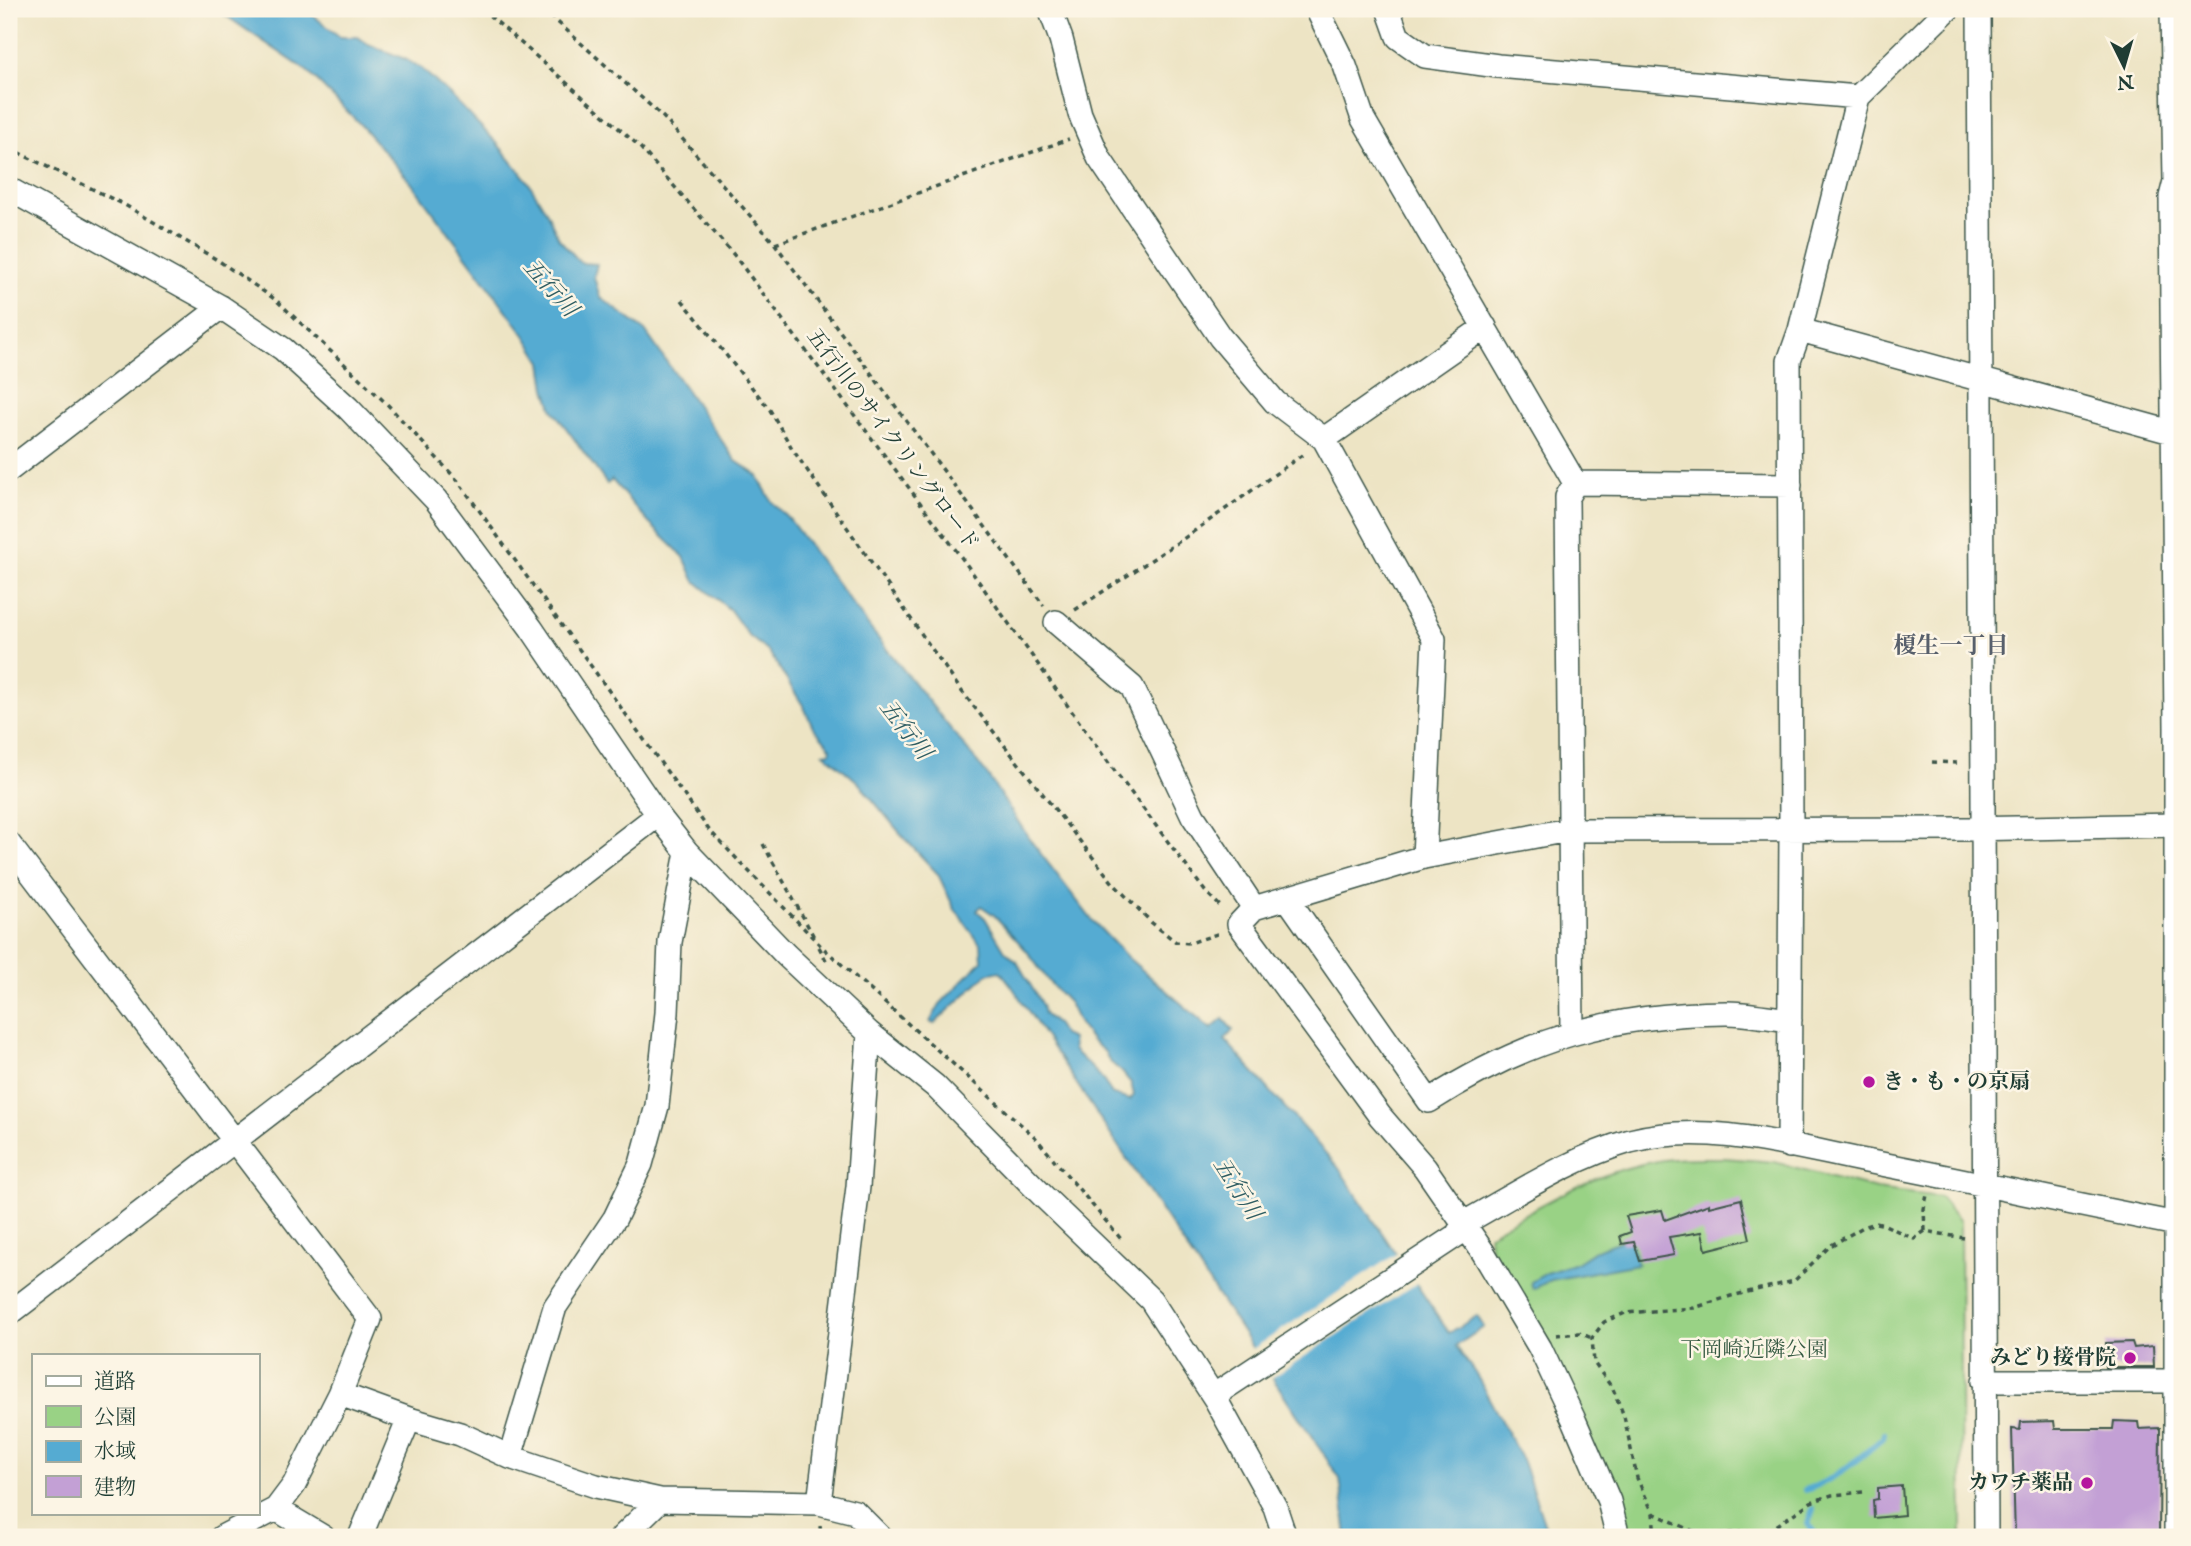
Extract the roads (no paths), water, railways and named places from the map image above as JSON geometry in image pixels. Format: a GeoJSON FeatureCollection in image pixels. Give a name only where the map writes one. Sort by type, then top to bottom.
{"type":"FeatureCollection","features":[{"type":"Feature","properties":{"kind":"street"},"geometry":{"type":"LineString","coordinates":[[1050,9],[1061,39],[1080,114],[1099,158],[1220,337],[1275,402],[1324,439],[1434,639],[1424,857]]}},
{"type":"Feature","properties":{"kind":"street"},"geometry":{"type":"LineString","coordinates":[[1317,9],[1345,66],[1363,119],[1574,483]]}},
{"type":"Feature","properties":{"kind":"street"},"geometry":{"type":"LineString","coordinates":[[1388,9],[1398,37],[1425,56],[1498,66],[1858,96]]}},
{"type":"Feature","properties":{"kind":"street"},"geometry":{"type":"LineString","coordinates":[[1789,1146],[1789,361],[1800,330],[1858,96],[1948,9]]}},
{"type":"Feature","properties":{"kind":"street"},"geometry":{"type":"LineString","coordinates":[[1979,9],[1984,828],[1982,1183],[1986,1537]]}},
{"type":"Feature","properties":{"kind":"street"},"geometry":{"type":"LineString","coordinates":[[2172,9],[2178,181],[2171,197],[2179,616],[2179,729],[2175,825],[2179,938],[2176,1537]]}},
{"type":"Feature","properties":{"kind":"street"},"geometry":{"type":"LineString","coordinates":[[9,190],[221,307],[283,349],[339,400],[436,500],[531,628],[658,815],[687,852],[786,955],[869,1033],[935,1086],[1044,1197],[1151,1300],[1219,1395],[1275,1507],[1285,1537]]}},
{"type":"Feature","properties":{"kind":"street"},"geometry":{"type":"LineString","coordinates":[[9,470],[221,307]]}},
{"type":"Feature","properties":{"kind":"street"},"geometry":{"type":"LineString","coordinates":[[1324,439],[1485,327]]}},
{"type":"Feature","properties":{"kind":"street"},"geometry":{"type":"LineString","coordinates":[[1800,330],[2177,433]]}},
{"type":"Feature","properties":{"kind":"street"},"geometry":{"type":"LineString","coordinates":[[1574,483],[1790,485]]}},
{"type":"Feature","properties":{"kind":"street"},"geometry":{"type":"LineString","coordinates":[[1572,1032],[1568,830],[1567,498],[1574,483]]}},
{"type":"Feature","properties":{"kind":"street"},"geometry":{"type":"LineString","coordinates":[[1056,622],[1132,687],[1194,816],[1247,916],[1380,1116],[1425,1168],[1461,1229],[1537,1342],[1576,1422],[1609,1501],[1618,1537]]}},
{"type":"Feature","properties":{"kind":"street"},"geometry":{"type":"LineString","coordinates":[[9,1314],[658,815]]}},
{"type":"Feature","properties":{"kind":"street"},"geometry":{"type":"LineString","coordinates":[[1247,916],[1287,898],[1424,857],[1568,830],[2175,825]]}},
{"type":"Feature","properties":{"kind":"street"},"geometry":{"type":"LineString","coordinates":[[9,844],[370,1319],[340,1394],[294,1485],[276,1509],[222,1537]]}},
{"type":"Feature","properties":{"kind":"street"},"geometry":{"type":"LineString","coordinates":[[510,1457],[555,1307],[615,1218],[641,1164],[657,1106],[667,1013],[670,942],[687,852]]}},
{"type":"Feature","properties":{"kind":"street"},"geometry":{"type":"LineString","coordinates":[[1287,898],[1429,1101],[1473,1073],[1572,1032],[1634,1019],[1728,1013],[1790,1020]]}},
{"type":"Feature","properties":{"kind":"street"},"geometry":{"type":"LineString","coordinates":[[819,1503],[858,1187],[869,1033]]}},
{"type":"Feature","properties":{"kind":"street"},"geometry":{"type":"LineString","coordinates":[[1219,1395],[1461,1229],[1573,1163],[1630,1142],[1667,1135],[1730,1135],[1982,1183],[2179,1225]]}},
{"type":"Feature","properties":{"kind":"street"},"geometry":{"type":"LineString","coordinates":[[1984,1381],[2178,1388]]}},
{"type":"Feature","properties":{"kind":"street"},"geometry":{"type":"LineString","coordinates":[[340,1394],[460,1434],[510,1457],[596,1486],[660,1500],[819,1503],[855,1512],[880,1537]]}},
{"type":"Feature","properties":{"kind":"street"},"geometry":{"type":"LineString","coordinates":[[360,1537],[410,1419]]}},
{"type":"Feature","properties":{"kind":"street"},"geometry":{"type":"LineString","coordinates":[[622,1537],[660,1500]]}},
{"type":"Feature","properties":{"kind":"street"},"geometry":{"type":"LineString","coordinates":[[276,1509],[323,1537]]}},
{"type":"Feature","properties":{"kind":"water","name":"五行川"},"geometry":{"type":"Polygon","coordinates":[[[216,9],[305,9],[340,37],[358,37],[422,69],[496,142],[527,180],[559,239],[581,263],[597,264],[594,277],[600,297],[645,331],[736,461],[757,475],[772,502],[789,519],[873,632],[986,773],[1031,841],[1092,920],[1127,957],[1211,1029],[1223,1019],[1233,1030],[1225,1040],[1338,1167],[1449,1333],[1477,1316],[1484,1327],[1456,1346],[1477,1376],[1523,1462],[1549,1537],[1347,1537],[1340,1479],[1000,971],[987,974],[934,1024],[930,1022],[940,1004],[982,961],[981,945],[954,908],[938,874],[858,782],[824,753],[830,752],[831,748],[813,727],[804,707],[769,652],[749,636],[730,610],[694,580],[684,557],[648,522],[612,480],[607,484],[553,410],[546,389],[542,362],[525,335],[409,180],[359,123],[307,71],[216,9]],[[981,906],[977,911],[985,918],[1005,951],[1017,962],[1042,1005],[1044,1014],[1057,1025],[1063,1035],[1072,1039],[1073,1050],[1100,1076],[1113,1095],[1130,1100],[1134,1095],[1131,1083],[1092,1041],[1079,1024],[1069,1003],[994,915],[981,906]]]}},
{"type":"Feature","properties":{"kind":"water"},"geometry":{"type":"Polygon","coordinates":[[[1628,1238],[1638,1264],[1551,1280],[1533,1289],[1531,1282],[1547,1273],[1576,1263],[1596,1250],[1628,1238]]]}},
{"type":"Feature","properties":{"kind":"waterway"},"geometry":{"type":"LineString","coordinates":[[1805,1490],[1846,1468],[1883,1438],[1884,1433]]}},
{"type":"Feature","properties":{"kind":"waterway"},"geometry":{"type":"LineString","coordinates":[[1813,1509],[1808,1524],[1817,1537]]}},
{"type":"Feature","properties":{"kind":"place","name":"き・も・の京扇"},"geometry":{"type":"Point","coordinates":[1869,1082]}},
{"type":"Feature","properties":{"kind":"place","name":"みどり接骨院"},"geometry":{"type":"Point","coordinates":[2130,1358]}},
{"type":"Feature","properties":{"kind":"place","name":"カワチ薬品"},"geometry":{"type":"Point","coordinates":[2087,1483]}},
{"type":"Feature","properties":{"kind":"district","name":"榎生一丁目"},"geometry":{"type":"Point","coordinates":[1951,646]}},
{"type":"Feature","properties":{"kind":"park label","name":"下岡崎近隣公園"},"geometry":{"type":"Point","coordinates":[1754,1350]}}]}
